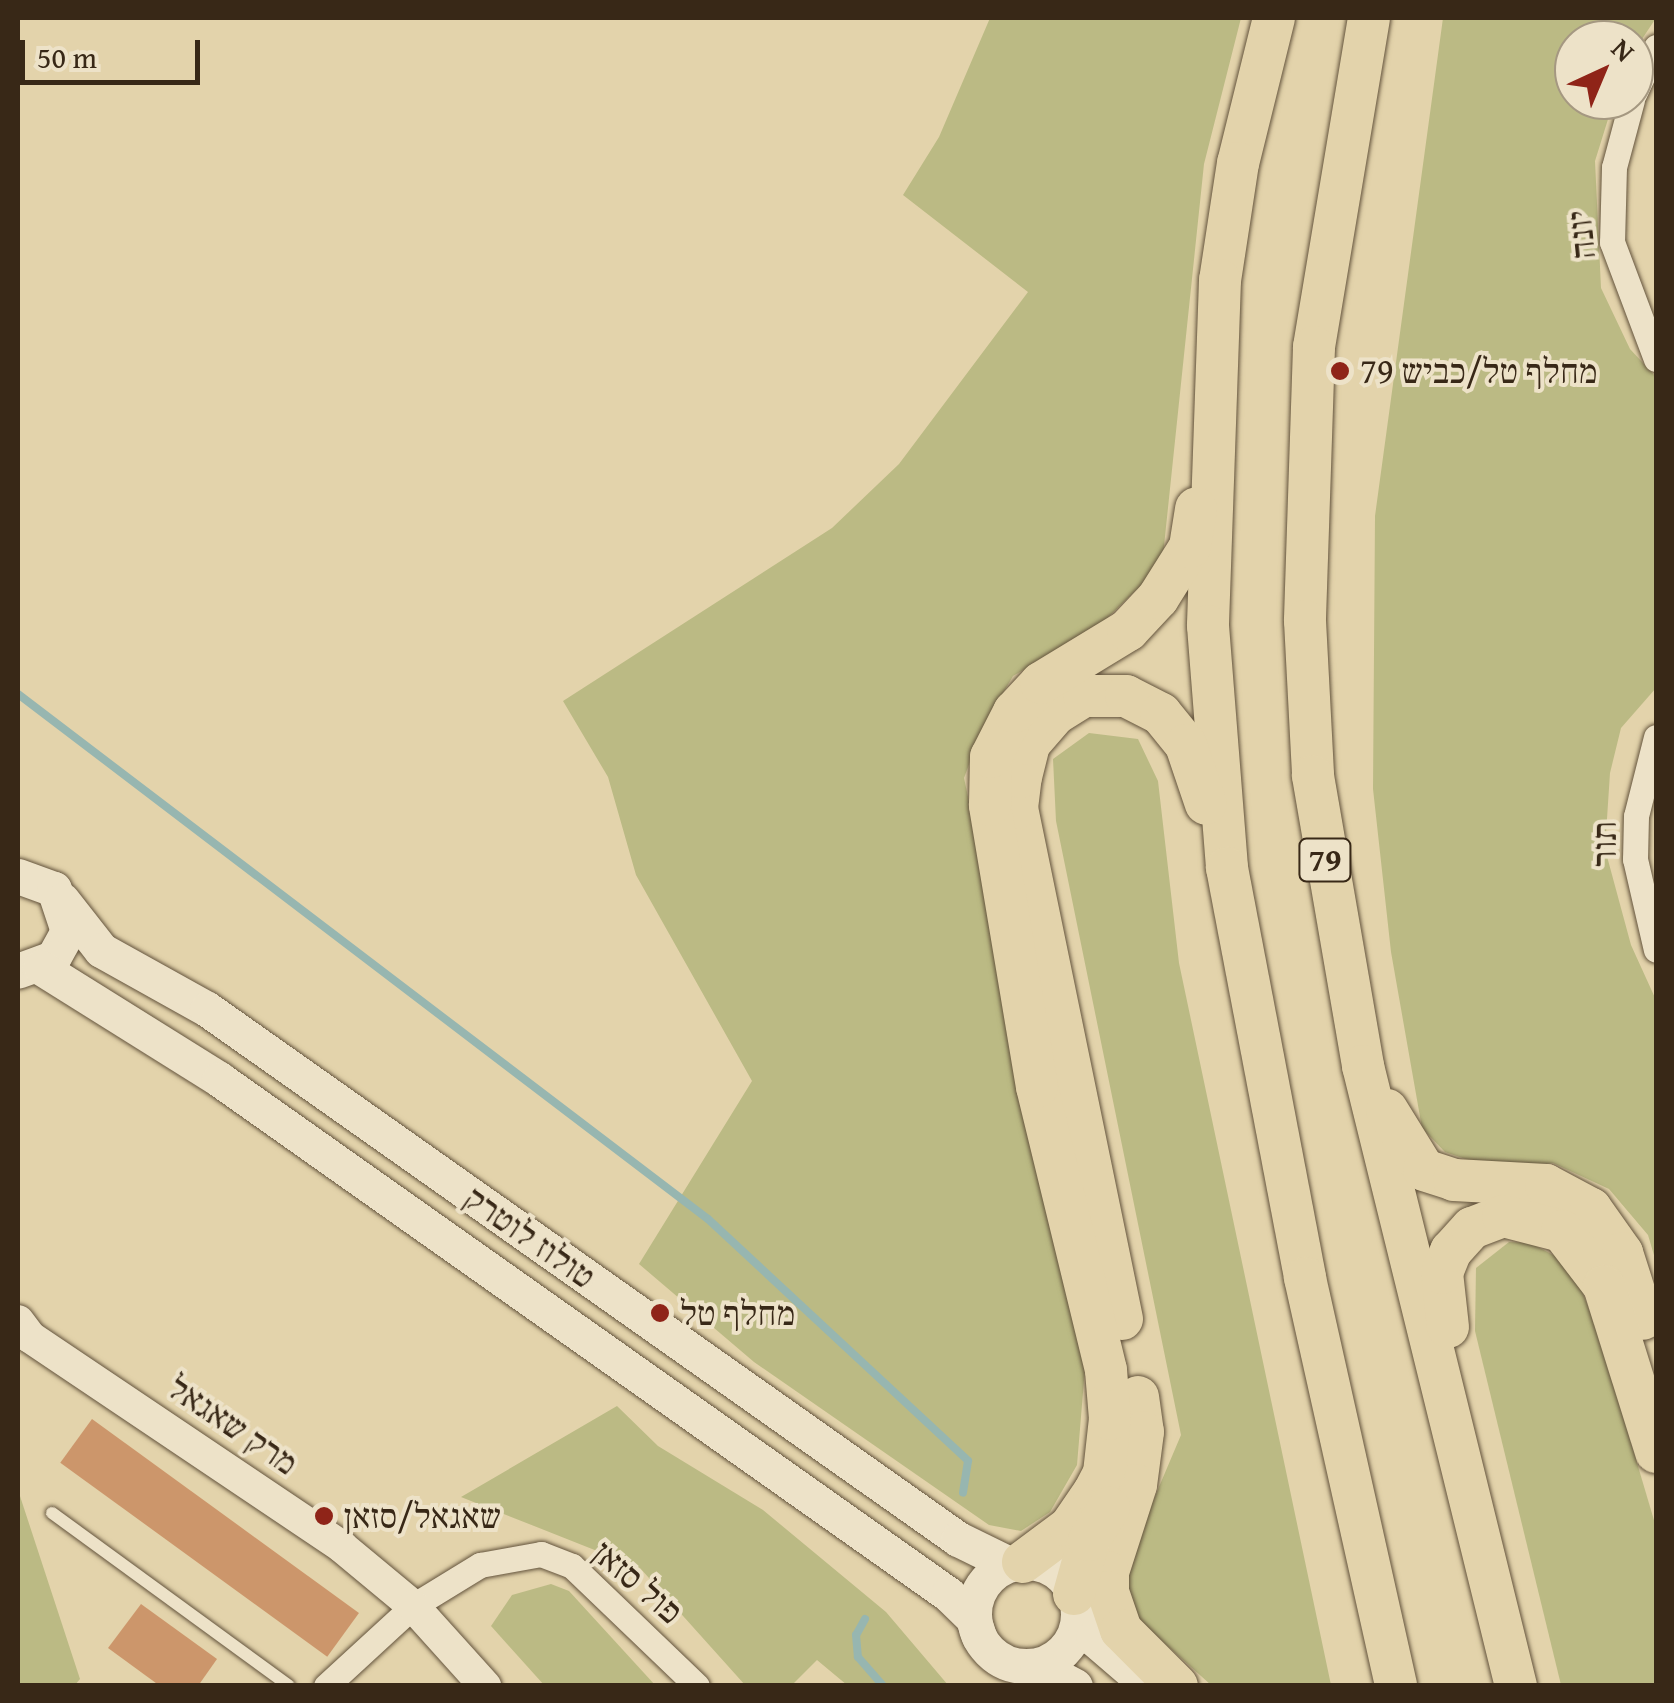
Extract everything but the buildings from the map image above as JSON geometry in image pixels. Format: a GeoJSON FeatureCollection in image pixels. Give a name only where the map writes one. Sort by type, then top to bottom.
{"type":"FeatureCollection","features":[{"type":"Feature","properties":{"kind":"highway"},"geometry":{"type":"LineString","coordinates":[[1274,18],[1238,164],[1220,280],[1208,626],[1226,868],[1305,1278],[1396,1686]]}},
{"type":"Feature","properties":{"kind":"highway","name":"79"},"geometry":{"type":"LineString","coordinates":[[1368,18],[1314,347],[1305,621],[1313,776],[1363,1066],[1516,1686]]}},
{"type":"Feature","properties":{"kind":"highway"},"geometry":{"type":"LineString","coordinates":[[1016,1563],[1070,1527],[1094,1492],[1104,1473],[1110,1420],[1106,1370],[1036,1087],[990,805],[991,757],[1014,712],[1042,683],[1128,630],[1190,547],[1216,364]]}},
{"type":"Feature","properties":{"kind":"highway"},"geometry":{"type":"LineString","coordinates":[[1177,1686],[1121,1630],[1108,1592],[1108,1572],[1136,1485],[1143,1432],[1017,808],[1030,744],[1055,714],[1084,696],[1126,696],[1161,714],[1186,745],[1226,868]]}},
{"type":"Feature","properties":{"kind":"highway"},"geometry":{"type":"LineString","coordinates":[[1363,1066],[1424,1170],[1454,1180],[1546,1185],[1592,1209],[1622,1252],[1656,1362]]}},
{"type":"Feature","properties":{"kind":"highway"},"geometry":{"type":"LineString","coordinates":[[1494,1604],[1442,1274],[1451,1250],[1472,1228],[1503,1216],[1538,1221],[1562,1231],[1581,1251],[1604,1286],[1656,1452]]}},
{"type":"Feature","properties":{"kind":"highway"},"geometry":{"type":"LineString","coordinates":[[1076,1603],[1089,1540],[1133,1452],[1138,1397]]}},
{"type":"Feature","properties":{"kind":"main road"},"geometry":{"type":"LineString","coordinates":[[18,876],[43,881],[62,900],[68,931],[63,946],[29,969]]}},
{"type":"Feature","properties":{"kind":"main road","name":"טולוז לוטרק"},"geometry":{"type":"LineString","coordinates":[[62,900],[100,950],[248,1037],[958,1539],[1016,1563]]}},
{"type":"Feature","properties":{"kind":"main road","name":"טולוז לוטרק"},"geometry":{"type":"LineString","coordinates":[[29,969],[219,1079],[948,1594],[972,1618],[978,1637]]}},
{"type":"Feature","properties":{"kind":"main road"},"geometry":{"type":"LineString","coordinates":[[1075,1686],[1037,1666],[1003,1662],[978,1637],[974,1602],[993,1573],[1016,1563],[1054,1570],[1093,1638],[1149,1686]]}},
{"type":"Feature","properties":{"kind":"main road"},"geometry":{"type":"LineString","coordinates":[[1037,1666],[1072,1640],[1076,1603]]}},
{"type":"Feature","properties":{"kind":"street","name":"יונה"},"geometry":{"type":"LineString","coordinates":[[1627,120],[1614,167],[1612,242],[1656,359]]}},
{"type":"Feature","properties":{"kind":"street","name":"תור"},"geometry":{"type":"LineString","coordinates":[[1656,737],[1636,816],[1635,859],[1656,950]]}},
{"type":"Feature","properties":{"kind":"street","name":"מרק שאגאל"},"geometry":{"type":"LineString","coordinates":[[22,1334],[342,1547],[413,1606],[485,1686]]}},
{"type":"Feature","properties":{"kind":"street","name":"פול סזאן"},"geometry":{"type":"LineString","coordinates":[[326,1686],[413,1606],[480,1565],[541,1554],[572,1566],[697,1686]]}},
{"type":"Feature","properties":{"kind":"lane"},"geometry":{"type":"LineString","coordinates":[[52,1513],[289,1686]]}},
{"type":"Feature","properties":{"kind":"shaded area"},"geometry":{"type":"Polygon","coordinates":[[[990,18],[1241,18],[1204,164],[1162,565],[1099,626],[1013,676],[983,727],[964,778],[1086,1356],[1077,1465],[1050,1512],[1021,1531],[989,1525],[754,1362],[639,1264],[752,1081],[636,875],[608,777],[563,701],[832,528],[899,464],[1028,292],[903,195],[939,137],[990,18]]]}},
{"type":"Feature","properties":{"kind":"shaded area"},"geometry":{"type":"Polygon","coordinates":[[[1443,18],[1656,18],[1554,20],[1554,120],[1608,120],[1595,161],[1601,288],[1630,349],[1656,377],[1656,688],[1621,728],[1610,773],[1605,849],[1631,945],[1656,1000],[1656,1262],[1648,1235],[1609,1189],[1553,1163],[1492,1168],[1445,1152],[1422,1128],[1391,952],[1373,789],[1375,516],[1443,18]]]}},
{"type":"Feature","properties":{"kind":"shaded area"},"geometry":{"type":"Polygon","coordinates":[[[1089,733],[1138,739],[1158,781],[1179,963],[1331,1685],[1211,1685],[1130,1612],[1120,1579],[1181,1435],[1056,821],[1053,759],[1089,733]]]}},
{"type":"Feature","properties":{"kind":"shaded area"},"geometry":{"type":"Polygon","coordinates":[[[1509,1242],[1530,1243],[1561,1259],[1577,1278],[1600,1338],[1656,1527],[1656,1685],[1561,1685],[1475,1331],[1476,1268],[1509,1242]]]}},
{"type":"Feature","properties":{"kind":"shaded area"},"geometry":{"type":"Polygon","coordinates":[[[617,1406],[658,1446],[763,1510],[886,1612],[948,1685],[847,1685],[817,1660],[792,1685],[745,1685],[640,1568],[461,1497],[617,1406]]]}},
{"type":"Feature","properties":{"kind":"shaded area"},"geometry":{"type":"Polygon","coordinates":[[[18,1490],[80,1679],[75,1685],[18,1685],[18,1490]]]}},
{"type":"Feature","properties":{"kind":"shaded area"},"geometry":{"type":"Polygon","coordinates":[[[551,1584],[569,1591],[655,1685],[544,1685],[491,1626],[512,1595],[551,1584]]]}},
{"type":"Feature","properties":{"kind":"waterway"},"geometry":{"type":"LineString","coordinates":[[18,694],[708,1219],[968,1461],[963,1493]]}},
{"type":"Feature","properties":{"kind":"waterway"},"geometry":{"type":"LineString","coordinates":[[865,1619],[856,1635],[858,1657],[883,1686]]}},
{"type":"Feature","properties":{"kind":"place","name":"מחלף טל/כביש 79"},"geometry":{"type":"Point","coordinates":[1340,371]}},
{"type":"Feature","properties":{"kind":"place","name":"מחלף טל"},"geometry":{"type":"Point","coordinates":[660,1313]}},
{"type":"Feature","properties":{"kind":"place","name":"שאגאל/סזאן"},"geometry":{"type":"Point","coordinates":[324,1516]}}]}
